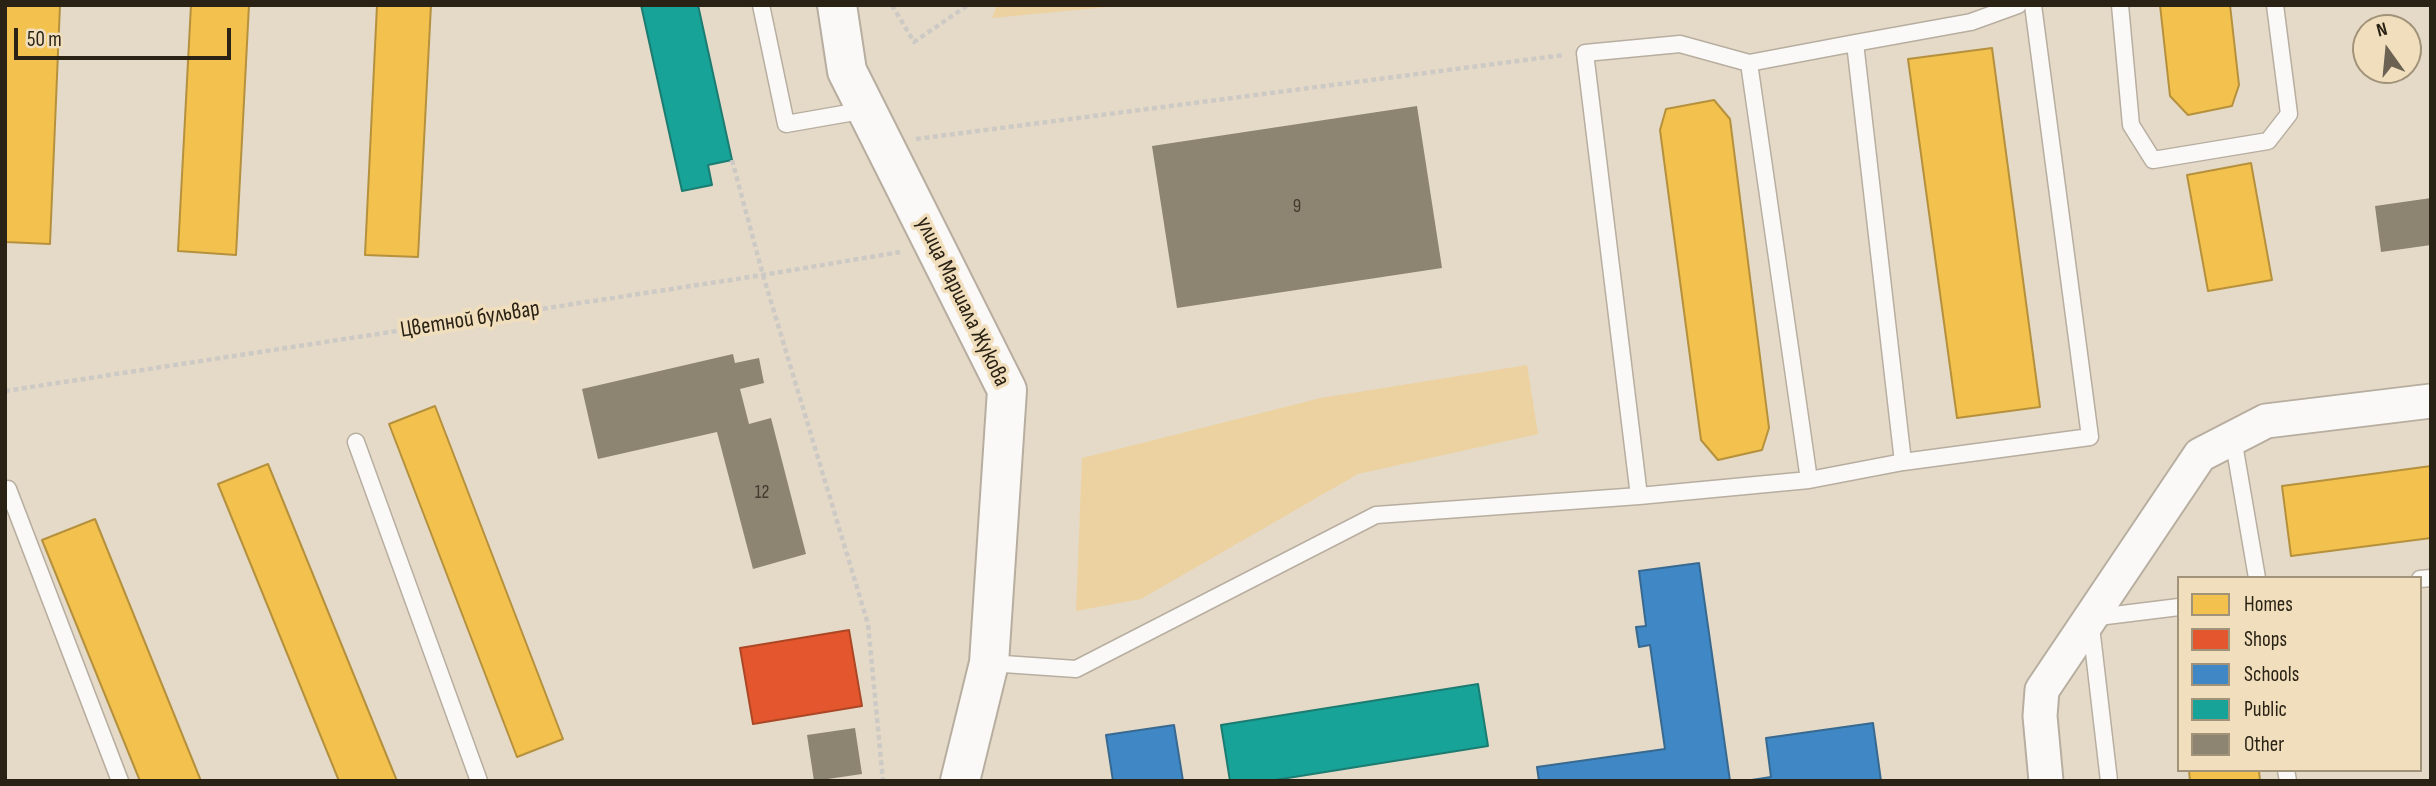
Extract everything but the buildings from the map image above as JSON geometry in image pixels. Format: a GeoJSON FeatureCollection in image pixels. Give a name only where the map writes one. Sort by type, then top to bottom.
{"type":"FeatureCollection","features":[{"type":"Feature","properties":{"kind":"street","name":"улица Маршала Жукова"},"geometry":{"type":"LineString","coordinates":[[837,5],[847,71],[1007,390],[989,663],[960,781]]}},
{"type":"Feature","properties":{"kind":"street"},"geometry":{"type":"LineString","coordinates":[[2046,781],[2040,716],[2042,690],[2200,455],[2266,421],[2431,401]]}},
{"type":"Feature","properties":{"kind":"lane"},"geometry":{"type":"LineString","coordinates":[[761,5],[786,124],[866,110]]}},
{"type":"Feature","properties":{"kind":"lane"},"geometry":{"type":"LineString","coordinates":[[1639,496],[1586,52],[1679,44],[1749,63],[1971,22],[2018,5]]}},
{"type":"Feature","properties":{"kind":"lane"},"geometry":{"type":"LineString","coordinates":[[989,663],[1076,669],[1376,515],[1639,496],[1809,480],[1903,462],[2091,437],[2033,5]]}},
{"type":"Feature","properties":{"kind":"lane"},"geometry":{"type":"LineString","coordinates":[[2120,5],[2131,125],[2153,160],[2268,141],[2289,114],[2276,5]]}},
{"type":"Feature","properties":{"kind":"lane"},"geometry":{"type":"LineString","coordinates":[[1855,43],[1903,462]]}},
{"type":"Feature","properties":{"kind":"lane"},"geometry":{"type":"LineString","coordinates":[[1749,63],[1809,480]]}},
{"type":"Feature","properties":{"kind":"lane"},"geometry":{"type":"LineString","coordinates":[[2233,438],[2257,576]]}},
{"type":"Feature","properties":{"kind":"lane"},"geometry":{"type":"LineString","coordinates":[[356,442],[480,781]]}},
{"type":"Feature","properties":{"kind":"lane"},"geometry":{"type":"LineString","coordinates":[[8,489],[120,781]]}},
{"type":"Feature","properties":{"kind":"lane"},"geometry":{"type":"LineString","coordinates":[[2109,781],[2090,618],[2177,607]]}},
{"type":"Feature","properties":{"kind":"path"},"geometry":{"type":"LineString","coordinates":[[891,5],[914,42],[968,5]]}},
{"type":"Feature","properties":{"kind":"path"},"geometry":{"type":"LineString","coordinates":[[883,143],[1586,52]]}},
{"type":"Feature","properties":{"kind":"path"},"geometry":{"type":"LineString","coordinates":[[732,160],[763,275],[868,624],[883,781]]}},
{"type":"Feature","properties":{"kind":"path","name":"Цветной бульвар"},"geometry":{"type":"LineString","coordinates":[[5,391],[763,275],[935,246]]}},
{"type":"Feature","properties":{"kind":"shaded area"},"geometry":{"type":"Polygon","coordinates":[[[997,5],[1129,5],[992,18],[997,5]]]}},
{"type":"Feature","properties":{"kind":"shaded area"},"geometry":{"type":"Polygon","coordinates":[[[1527,365],[1538,434],[1358,474],[1141,599],[1076,611],[1082,458],[1321,398],[1527,365]]]}}]}
